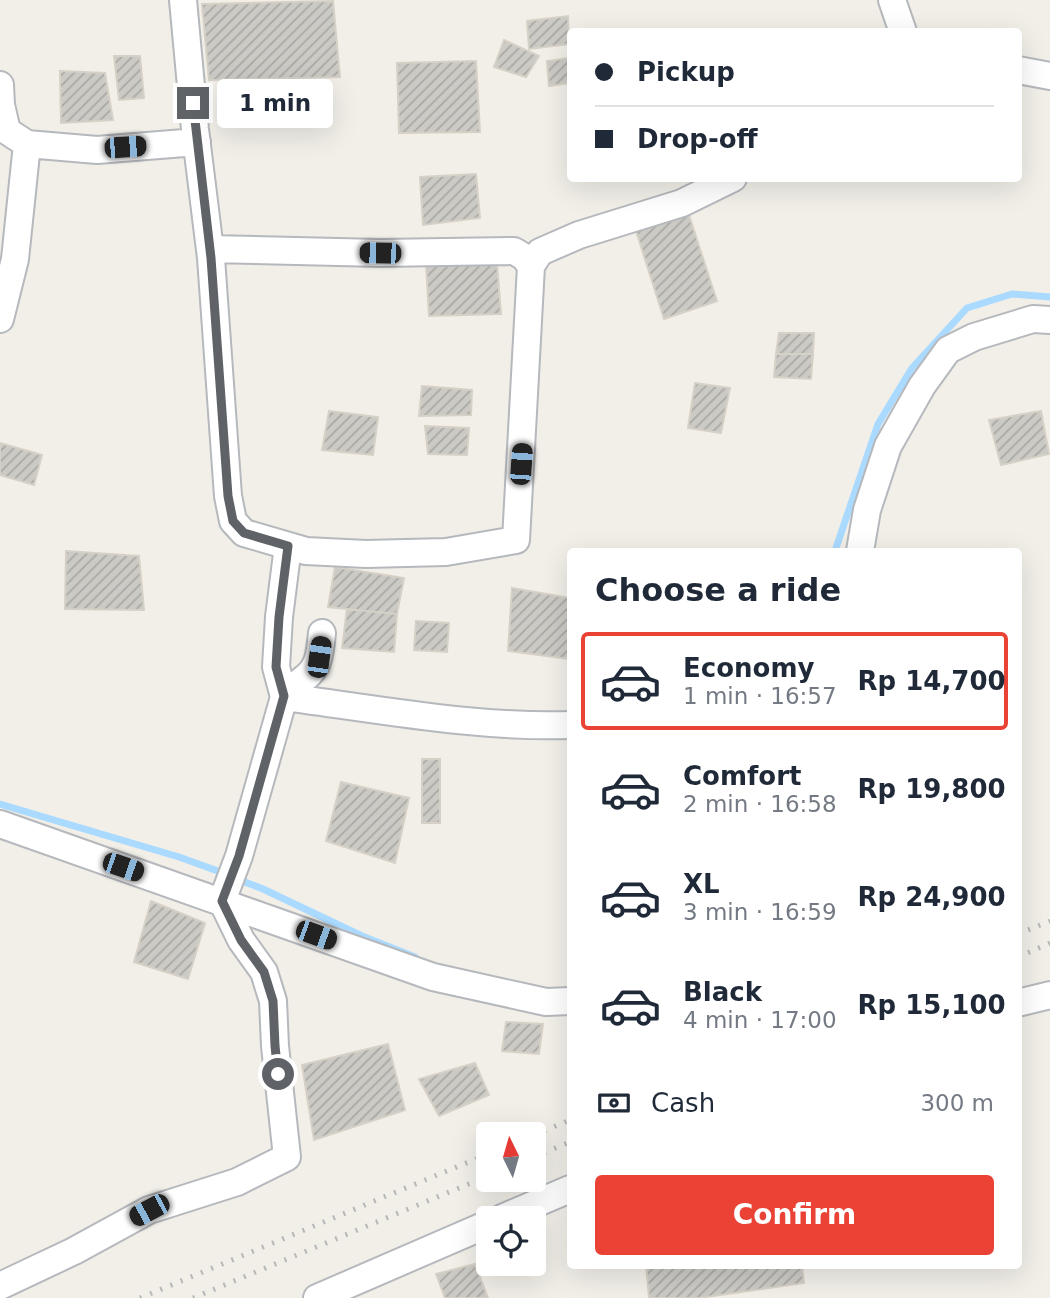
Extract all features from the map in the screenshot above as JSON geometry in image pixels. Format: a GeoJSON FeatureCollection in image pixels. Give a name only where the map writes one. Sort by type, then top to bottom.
{"type":"FeatureCollection","features":[{"type":"Feature","properties":{"kind":"street"},"geometry":{"type":"LineString","coordinates":[[183,0],[210,250],[228,496],[233,521],[244,533],[306,551],[342,553],[446,552],[516,540],[531,266],[540,252],[579,234],[682,203],[725,182]]}},
{"type":"Feature","properties":{"kind":"street"},"geometry":{"type":"LineString","coordinates":[[892,0],[902,28]]}},
{"type":"Feature","properties":{"kind":"street"},"geometry":{"type":"LineString","coordinates":[[1022,71],[1050,76]]}},
{"type":"Feature","properties":{"kind":"street"},"geometry":{"type":"LineString","coordinates":[[0,85],[1,106],[7,131],[27,144],[97,150],[197,142]]}},
{"type":"Feature","properties":{"kind":"street"},"geometry":{"type":"LineString","coordinates":[[0,319],[15,259],[27,144]]}},
{"type":"Feature","properties":{"kind":"street"},"geometry":{"type":"LineString","coordinates":[[210,250],[380,253],[513,251],[524,257],[531,266]]}},
{"type":"Feature","properties":{"kind":"street"},"geometry":{"type":"LineString","coordinates":[[861,548],[867,510],[888,446],[922,386],[948,350],[974,337],[1033,318],[1050,320]]}},
{"type":"Feature","properties":{"kind":"street"},"geometry":{"type":"LineString","coordinates":[[284,696],[276,667],[288,546]]}},
{"type":"Feature","properties":{"kind":"street"},"geometry":{"type":"LineString","coordinates":[[0,1286],[74,1251],[149,1210],[237,1182],[287,1157],[273,1001],[264,972],[241,940],[225,895],[239,856],[284,696],[315,668],[322,634]]}},
{"type":"Feature","properties":{"kind":"street"},"geometry":{"type":"LineString","coordinates":[[284,696],[447,719],[567,725]]}},
{"type":"Feature","properties":{"kind":"street"},"geometry":{"type":"LineString","coordinates":[[0,824],[225,895],[433,977],[546,1002],[567,1001]]}},
{"type":"Feature","properties":{"kind":"street"},"geometry":{"type":"LineString","coordinates":[[1022,1002],[1050,995]]}},
{"type":"Feature","properties":{"kind":"street"},"geometry":{"type":"LineString","coordinates":[[530,1206],[567,1190]]}},
{"type":"Feature","properties":{"kind":"street"},"geometry":{"type":"LineString","coordinates":[[322,1297],[476,1229]]}},
{"type":"Feature","properties":{"kind":"building"},"geometry":{"type":"Polygon","coordinates":[[[333,1],[340,77],[209,80],[202,4],[333,1]]]}},
{"type":"Feature","properties":{"kind":"building"},"geometry":{"type":"Polygon","coordinates":[[[568,16],[567,44],[529,49],[527,21],[568,16]]]}},
{"type":"Feature","properties":{"kind":"building"},"geometry":{"type":"Polygon","coordinates":[[[504,40],[539,56],[526,77],[494,67],[504,40]]]}},
{"type":"Feature","properties":{"kind":"building"},"geometry":{"type":"Polygon","coordinates":[[[114,56],[140,56],[144,98],[119,100],[114,56]]]}},
{"type":"Feature","properties":{"kind":"building"},"geometry":{"type":"Polygon","coordinates":[[[567,58],[567,83],[549,86],[547,61],[567,58]]]}},
{"type":"Feature","properties":{"kind":"building"},"geometry":{"type":"Polygon","coordinates":[[[476,61],[480,132],[399,133],[397,63],[476,61]]]}},
{"type":"Feature","properties":{"kind":"building"},"geometry":{"type":"Polygon","coordinates":[[[60,71],[105,73],[113,120],[61,123],[60,71]]]}},
{"type":"Feature","properties":{"kind":"building"},"geometry":{"type":"Polygon","coordinates":[[[476,174],[480,218],[423,225],[420,177],[476,174]]]}},
{"type":"Feature","properties":{"kind":"building"},"geometry":{"type":"Polygon","coordinates":[[[689,215],[717,301],[664,319],[636,231],[689,215]]]}},
{"type":"Feature","properties":{"kind":"building"},"geometry":{"type":"Polygon","coordinates":[[[426,264],[497,264],[501,314],[429,316],[426,264]]]}},
{"type":"Feature","properties":{"kind":"building"},"geometry":{"type":"Polygon","coordinates":[[[779,333],[814,333],[813,354],[776,354],[779,333]]]}},
{"type":"Feature","properties":{"kind":"building"},"geometry":{"type":"Polygon","coordinates":[[[776,354],[813,354],[811,379],[774,377],[776,354]]]}},
{"type":"Feature","properties":{"kind":"building"},"geometry":{"type":"Polygon","coordinates":[[[695,383],[730,388],[721,433],[688,428],[695,383]]]}},
{"type":"Feature","properties":{"kind":"building"},"geometry":{"type":"Polygon","coordinates":[[[422,386],[472,390],[471,415],[419,416],[422,386]]]}},
{"type":"Feature","properties":{"kind":"building"},"geometry":{"type":"Polygon","coordinates":[[[329,411],[378,417],[373,455],[322,450],[329,411]]]}},
{"type":"Feature","properties":{"kind":"building"},"geometry":{"type":"Polygon","coordinates":[[[1041,411],[1049,454],[1001,465],[989,420],[1041,411]]]}},
{"type":"Feature","properties":{"kind":"building"},"geometry":{"type":"Polygon","coordinates":[[[425,426],[469,428],[467,455],[428,454],[425,426]]]}},
{"type":"Feature","properties":{"kind":"building"},"geometry":{"type":"Polygon","coordinates":[[[0,443],[42,455],[34,485],[0,475],[0,443]]]}},
{"type":"Feature","properties":{"kind":"building"},"geometry":{"type":"Polygon","coordinates":[[[66,551],[139,556],[144,610],[65,609],[66,551]]]}},
{"type":"Feature","properties":{"kind":"building"},"geometry":{"type":"Polygon","coordinates":[[[335,567],[404,578],[397,614],[328,607],[335,567]]]}},
{"type":"Feature","properties":{"kind":"building"},"geometry":{"type":"Polygon","coordinates":[[[512,588],[567,597],[567,659],[508,651],[512,588]]]}},
{"type":"Feature","properties":{"kind":"building"},"geometry":{"type":"Polygon","coordinates":[[[347,609],[397,614],[394,652],[342,648],[347,609]]]}},
{"type":"Feature","properties":{"kind":"building"},"geometry":{"type":"Polygon","coordinates":[[[416,621],[449,623],[447,652],[414,650],[416,621]]]}},
{"type":"Feature","properties":{"kind":"building"},"geometry":{"type":"Polygon","coordinates":[[[422,759],[440,759],[440,823],[422,823],[422,759]]]}},
{"type":"Feature","properties":{"kind":"building"},"geometry":{"type":"Polygon","coordinates":[[[341,782],[409,798],[395,863],[326,841],[341,782]]]}},
{"type":"Feature","properties":{"kind":"building"},"geometry":{"type":"Polygon","coordinates":[[[151,901],[205,923],[188,979],[134,962],[151,901]]]}},
{"type":"Feature","properties":{"kind":"building"},"geometry":{"type":"Polygon","coordinates":[[[506,1022],[543,1024],[539,1054],[502,1051],[506,1022]]]}},
{"type":"Feature","properties":{"kind":"building"},"geometry":{"type":"Polygon","coordinates":[[[388,1044],[405,1110],[314,1140],[302,1065],[388,1044]]]}},
{"type":"Feature","properties":{"kind":"building"},"geometry":{"type":"Polygon","coordinates":[[[475,1063],[489,1095],[439,1116],[419,1079],[475,1063]]]}},
{"type":"Feature","properties":{"kind":"building"},"geometry":{"type":"Polygon","coordinates":[[[475,1264],[476,1276],[480,1276],[488,1298],[445,1298],[436,1274],[475,1264]]]}},
{"type":"Feature","properties":{"kind":"building"},"geometry":{"type":"Polygon","coordinates":[[[646,1269],[802,1269],[804,1283],[699,1298],[649,1298],[646,1269]]]}},
{"type":"Feature","properties":{"kind":"waterway"},"geometry":{"type":"LineString","coordinates":[[836,548],[878,424],[912,368],[967,308],[1012,294],[1050,297]]}},
{"type":"Feature","properties":{"kind":"waterway"},"geometry":{"type":"LineString","coordinates":[[0,804],[179,857],[226,874]]}},
{"type":"Feature","properties":{"kind":"waterway"},"geometry":{"type":"LineString","coordinates":[[237,879],[415,957]]}},
{"type":"Feature","properties":{"kind":"railway"},"geometry":{"type":"LineString","coordinates":[[1022,932],[1050,921]]}},
{"type":"Feature","properties":{"kind":"railway"},"geometry":{"type":"LineString","coordinates":[[1022,955],[1050,943]]}},
{"type":"Feature","properties":{"kind":"railway"},"geometry":{"type":"LineString","coordinates":[[546,1130],[567,1121]]}},
{"type":"Feature","properties":{"kind":"railway"},"geometry":{"type":"LineString","coordinates":[[546,1152],[567,1143]]}},
{"type":"Feature","properties":{"kind":"railway"},"geometry":{"type":"LineString","coordinates":[[140,1298],[476,1159]]}},
{"type":"Feature","properties":{"kind":"railway"},"geometry":{"type":"LineString","coordinates":[[193,1298],[476,1181]]}},
{"type":"Feature","properties":{"kind":"route"},"geometry":{"type":"LineString","coordinates":[[193,103],[211,258],[228,496],[233,521],[244,533],[288,546],[276,667],[284,696],[239,856],[222,901],[241,940],[264,972],[273,1001],[278,1074]]}}]}
